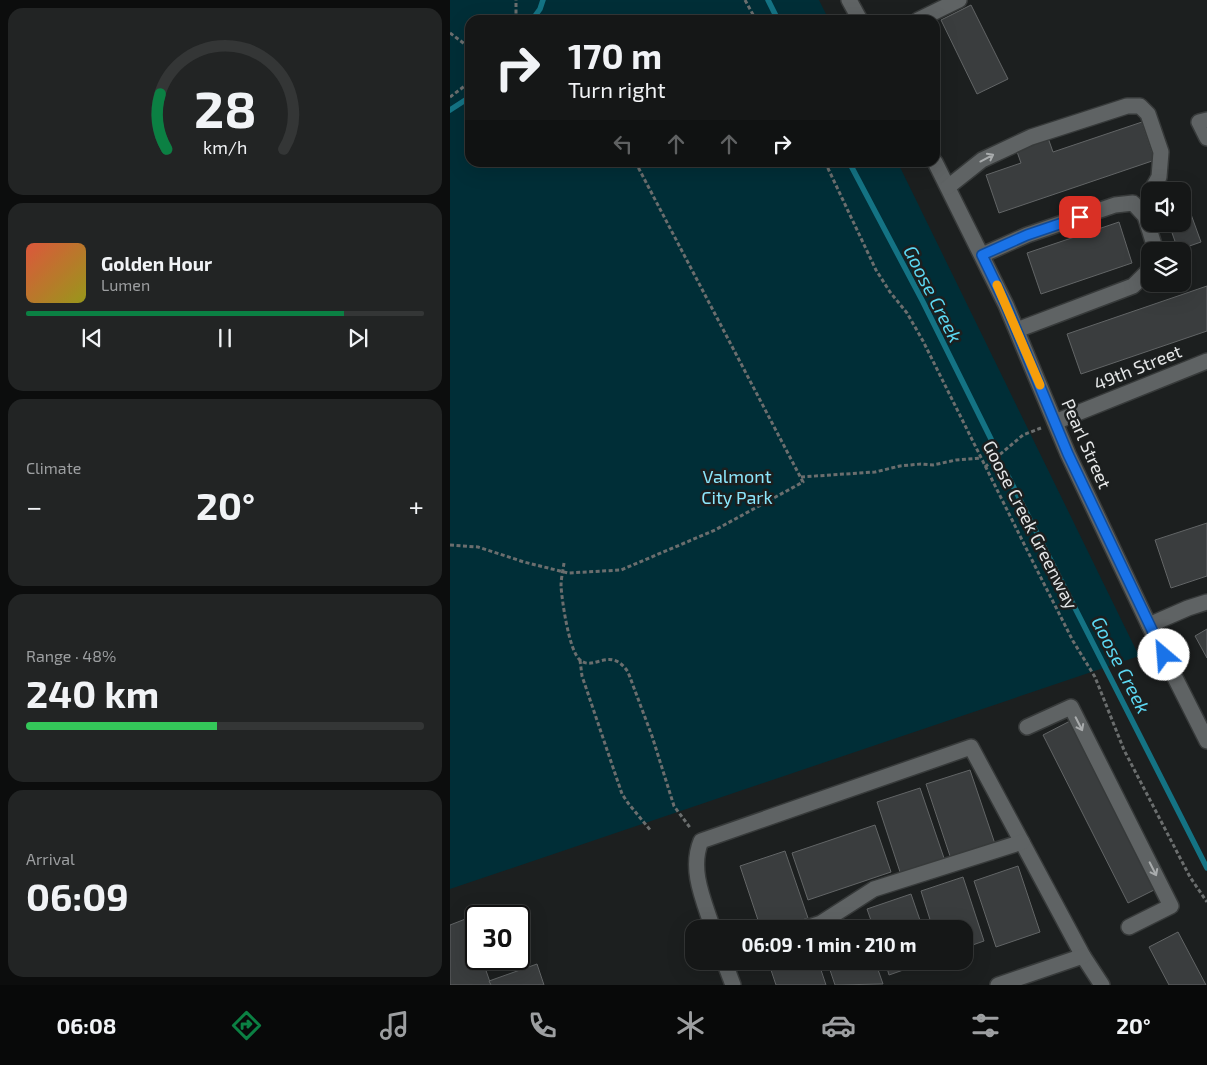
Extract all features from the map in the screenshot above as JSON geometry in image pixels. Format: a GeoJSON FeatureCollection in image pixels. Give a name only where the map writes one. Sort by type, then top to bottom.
{"type":"FeatureCollection","features":[{"type":"Feature","properties":{"kind":"street"},"geometry":{"type":"LineString","coordinates":[[849,0],[857,15]]}},
{"type":"Feature","properties":{"kind":"street"},"geometry":{"type":"LineString","coordinates":[[928,15],[960,0]]}},
{"type":"Feature","properties":{"kind":"street"},"geometry":{"type":"LineString","coordinates":[[948,187],[982,160],[1031,137],[1127,106],[1140,106],[1148,114],[1161,152],[1159,177],[1156,182]]}},
{"type":"Feature","properties":{"kind":"street"},"geometry":{"type":"LineString","coordinates":[[1207,120],[1199,122],[1207,138]]}},
{"type":"Feature","properties":{"kind":"street","name":"Pearl Street"},"geometry":{"type":"LineString","coordinates":[[938,167],[1017,330],[1068,454],[1149,625],[1206,734]]}},
{"type":"Feature","properties":{"kind":"street"},"geometry":{"type":"LineString","coordinates":[[982,255],[1027,235],[1115,205],[1133,203],[1145,216],[1153,242]]}},
{"type":"Feature","properties":{"kind":"street"},"geometry":{"type":"LineString","coordinates":[[1017,330],[1133,286],[1141,278]]}},
{"type":"Feature","properties":{"kind":"street","name":"49th Street"},"geometry":{"type":"LineString","coordinates":[[1055,422],[1207,361]]}},
{"type":"Feature","properties":{"kind":"street"},"geometry":{"type":"LineString","coordinates":[[1149,625],[1207,602]]}},
{"type":"Feature","properties":{"kind":"street"},"geometry":{"type":"LineString","coordinates":[[1027,727],[1071,707],[1172,906],[1130,927]]}},
{"type":"Feature","properties":{"kind":"street"},"geometry":{"type":"LineString","coordinates":[[711,920],[698,880],[696,854],[701,841],[971,747],[1083,956],[1102,985]]}},
{"type":"Feature","properties":{"kind":"street"},"geometry":{"type":"LineString","coordinates":[[826,920],[874,889],[1022,842]]}},
{"type":"Feature","properties":{"kind":"street"},"geometry":{"type":"LineString","coordinates":[[998,985],[1083,956]]}},
{"type":"Feature","properties":{"kind":"street"},"geometry":{"type":"LineString","coordinates":[[727,970],[732,985]]}},
{"type":"Feature","properties":{"kind":"path"},"geometry":{"type":"LineString","coordinates":[[516,0],[516,15]]}},
{"type":"Feature","properties":{"kind":"path"},"geometry":{"type":"LineString","coordinates":[[745,0],[753,15]]}},
{"type":"Feature","properties":{"kind":"path"},"geometry":{"type":"LineString","coordinates":[[450,33],[465,44]]}},
{"type":"Feature","properties":{"kind":"path"},"geometry":{"type":"LineString","coordinates":[[450,97],[465,86]]}},
{"type":"Feature","properties":{"kind":"path"},"geometry":{"type":"LineString","coordinates":[[450,545],[478,547],[524,562],[568,572],[621,570],[715,530],[803,482],[638,167]]}},
{"type":"Feature","properties":{"kind":"path","name":"Goose Creek Greenway"},"geometry":{"type":"LineString","coordinates":[[828,167],[876,270],[890,292],[907,313],[923,341],[1073,642],[1095,677],[1124,750],[1190,877],[1207,902]]}},
{"type":"Feature","properties":{"kind":"path"},"geometry":{"type":"LineString","coordinates":[[985,467],[1023,435],[1055,422]]}},
{"type":"Feature","properties":{"kind":"path"},"geometry":{"type":"LineString","coordinates":[[801,477],[875,472],[900,466],[933,465],[956,460],[980,458]]}},
{"type":"Feature","properties":{"kind":"path"},"geometry":{"type":"LineString","coordinates":[[564,563],[561,584],[565,614],[574,651],[580,660],[582,676],[622,794],[651,831]]}},
{"type":"Feature","properties":{"kind":"path"},"geometry":{"type":"LineString","coordinates":[[580,660],[586,663],[616,660],[623,664],[628,672],[652,736],[674,806],[701,841]]}},
{"type":"Feature","properties":{"kind":"green space","name":"Valmont City Park"},"geometry":{"type":"Polygon","coordinates":[[[450,0],[819,0],[826,15],[465,15],[465,167],[900,167],[1139,656],[450,889],[450,0]]]}},
{"type":"Feature","properties":{"kind":"building"},"geometry":{"type":"Polygon","coordinates":[[[971,5],[1008,79],[977,94],[941,20],[971,5]]]}},
{"type":"Feature","properties":{"kind":"building"},"geometry":{"type":"Polygon","coordinates":[[[1142,122],[1155,160],[999,213],[986,175],[1021,163],[1015,146],[1047,135],[1053,152],[1142,122]]]}},
{"type":"Feature","properties":{"kind":"building"},"geometry":{"type":"Polygon","coordinates":[[[1191,214],[1201,242],[1191,245],[1191,242],[1175,242],[1172,232],[1191,232],[1191,214]]]}},
{"type":"Feature","properties":{"kind":"building"},"geometry":{"type":"Polygon","coordinates":[[[1119,222],[1132,263],[1041,294],[1027,253],[1119,222]]]}},
{"type":"Feature","properties":{"kind":"building"},"geometry":{"type":"Polygon","coordinates":[[[1207,286],[1207,331],[1081,374],[1067,334],[1207,286]]]}},
{"type":"Feature","properties":{"kind":"building"},"geometry":{"type":"Polygon","coordinates":[[[1207,523],[1207,576],[1171,588],[1155,540],[1207,523]]]}},
{"type":"Feature","properties":{"kind":"building"},"geometry":{"type":"Polygon","coordinates":[[[1207,629],[1207,658],[1195,636],[1207,629]]]}},
{"type":"Feature","properties":{"kind":"building"},"geometry":{"type":"Polygon","coordinates":[[[1072,720],[1158,888],[1128,903],[1043,735],[1072,720]]]}},
{"type":"Feature","properties":{"kind":"building"},"geometry":{"type":"Polygon","coordinates":[[[970,770],[995,844],[951,859],[926,784],[970,770]]]}},
{"type":"Feature","properties":{"kind":"building"},"geometry":{"type":"Polygon","coordinates":[[[920,788],[945,861],[901,875],[877,802],[920,788]]]}},
{"type":"Feature","properties":{"kind":"building"},"geometry":{"type":"Polygon","coordinates":[[[875,825],[891,872],[808,900],[792,853],[875,825]]]}},
{"type":"Feature","properties":{"kind":"building"},"geometry":{"type":"Polygon","coordinates":[[[785,851],[808,918],[802,920],[758,920],[740,866],[785,851]]]}},
{"type":"Feature","properties":{"kind":"building"},"geometry":{"type":"Polygon","coordinates":[[[1018,866],[1040,932],[996,947],[974,881],[1018,866]]]}},
{"type":"Feature","properties":{"kind":"building"},"geometry":{"type":"Polygon","coordinates":[[[963,877],[984,941],[973,945],[973,920],[930,920],[921,891],[963,877]]]}},
{"type":"Feature","properties":{"kind":"building"},"geometry":{"type":"Polygon","coordinates":[[[911,894],[920,920],[871,920],[867,909],[911,894]]]}},
{"type":"Feature","properties":{"kind":"building"},"geometry":{"type":"Polygon","coordinates":[[[465,919],[465,970],[486,970],[491,985],[450,985],[450,925],[465,919]]]}},
{"type":"Feature","properties":{"kind":"building"},"geometry":{"type":"Polygon","coordinates":[[[1178,932],[1206,985],[1169,985],[1149,947],[1178,932]]]}},
{"type":"Feature","properties":{"kind":"building"},"geometry":{"type":"Polygon","coordinates":[[[537,964],[544,985],[491,985],[489,981],[520,970],[530,970],[530,966],[537,964]]]}},
{"type":"Feature","properties":{"kind":"building"},"geometry":{"type":"Polygon","coordinates":[[[771,970],[821,970],[826,985],[776,985],[771,970]]]}},
{"type":"Feature","properties":{"kind":"building"},"geometry":{"type":"Polygon","coordinates":[[[830,970],[878,970],[883,984],[835,985],[830,970]]]}},
{"type":"Feature","properties":{"kind":"building"},"geometry":{"type":"Polygon","coordinates":[[[888,970],[903,970],[889,975],[888,970]]]}},
{"type":"Feature","properties":{"kind":"waterway"},"geometry":{"type":"LineString","coordinates":[[536,15],[543,0]]}},
{"type":"Feature","properties":{"kind":"waterway","name":"Goose Creek"},"geometry":{"type":"LineString","coordinates":[[768,0],[776,15]]}},
{"type":"Feature","properties":{"kind":"waterway"},"geometry":{"type":"LineString","coordinates":[[450,110],[465,100]]}},
{"type":"Feature","properties":{"kind":"waterway","name":"Goose Creek"},"geometry":{"type":"LineString","coordinates":[[852,167],[923,302],[991,439]]}},
{"type":"Feature","properties":{"kind":"waterway","name":"Goose Creek"},"geometry":{"type":"LineString","coordinates":[[1008,476],[1207,868]]}},
{"type":"Feature","properties":{"kind":"slow traffic"},"geometry":{"type":"LineString","coordinates":[[997,285],[1040,385]]}},
{"type":"Feature","properties":{"kind":"route"},"geometry":{"type":"LineString","coordinates":[[1080,217],[1027,235],[982,255],[1019,333],[1068,454],[1164,655]]}}]}
